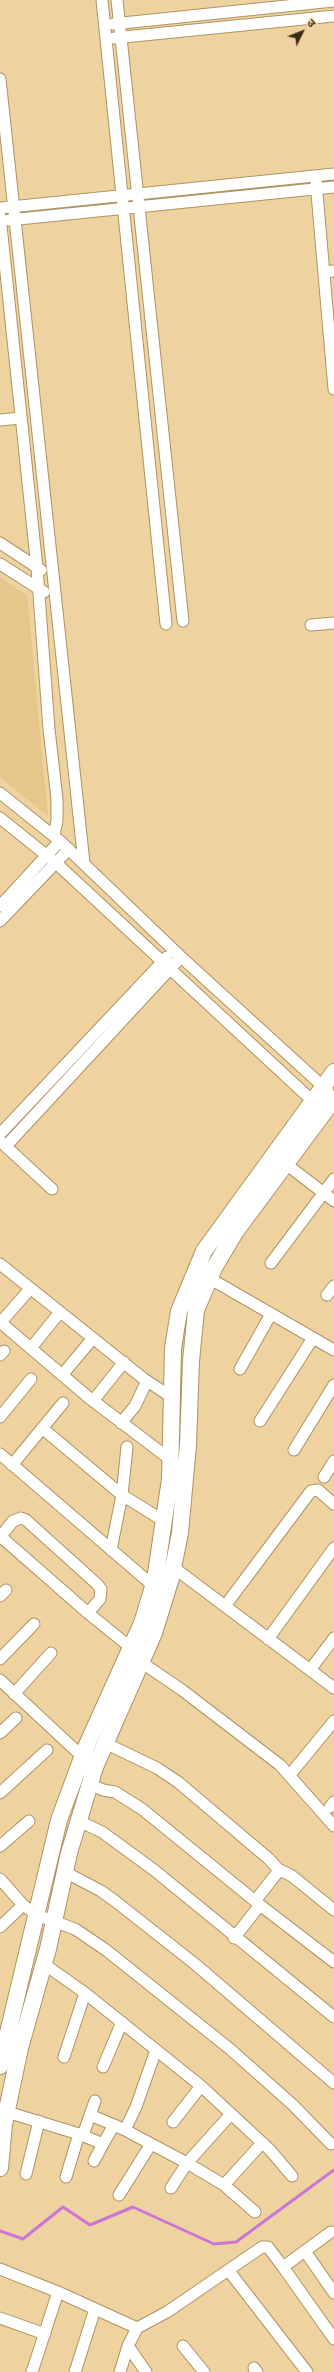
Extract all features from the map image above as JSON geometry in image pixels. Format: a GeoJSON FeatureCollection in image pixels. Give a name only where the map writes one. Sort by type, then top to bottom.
{"type":"FeatureCollection","features":[{"type":"Feature","properties":{"kind":"main road"},"geometry":{"type":"LineString","coordinates":[[0,2066],[57,1828],[82,1757],[130,1647],[159,1590],[173,1567],[180,1533],[188,1445],[191,1361],[196,1310],[209,1278],[236,1231],[286,1164],[318,1106],[331,1086]]}},
{"type":"Feature","properties":{"kind":"main road"},"geometry":{"type":"LineString","coordinates":[[0,2168],[7,2112],[20,2048],[44,1964],[65,1872],[79,1821],[95,1767],[154,1633],[171,1460],[173,1348],[179,1311],[191,1278],[204,1251],[318,1106]]}},
{"type":"Feature","properties":{"kind":"street"},"geometry":{"type":"LineString","coordinates":[[102,0],[166,624]]}},
{"type":"Feature","properties":{"kind":"street"},"geometry":{"type":"LineString","coordinates":[[117,0],[183,621]]}},
{"type":"Feature","properties":{"kind":"street"},"geometry":{"type":"LineString","coordinates":[[105,25],[334,1]]}},
{"type":"Feature","properties":{"kind":"street"},"geometry":{"type":"LineString","coordinates":[[106,39],[334,16]]}},
{"type":"Feature","properties":{"kind":"street"},"geometry":{"type":"LineString","coordinates":[[0,79],[84,863]]}},
{"type":"Feature","properties":{"kind":"street"},"geometry":{"type":"LineString","coordinates":[[0,208],[334,174]]}},
{"type":"Feature","properties":{"kind":"street"},"geometry":{"type":"LineString","coordinates":[[315,176],[329,272],[334,389]]}},
{"type":"Feature","properties":{"kind":"street"},"geometry":{"type":"LineString","coordinates":[[0,221],[334,187]]}},
{"type":"Feature","properties":{"kind":"street"},"geometry":{"type":"LineString","coordinates":[[0,216],[37,568],[48,729],[57,799],[57,838],[52,859],[0,921]]}},
{"type":"Feature","properties":{"kind":"street"},"geometry":{"type":"LineString","coordinates":[[0,420],[21,418]]}},
{"type":"Feature","properties":{"kind":"street"},"geometry":{"type":"LineString","coordinates":[[0,542],[37,568],[53,577]]}},
{"type":"Feature","properties":{"kind":"street"},"geometry":{"type":"LineString","coordinates":[[0,564],[55,598]]}},
{"type":"Feature","properties":{"kind":"street"},"geometry":{"type":"LineString","coordinates":[[311,625],[334,622]]}},
{"type":"Feature","properties":{"kind":"street"},"geometry":{"type":"LineString","coordinates":[[0,793],[57,838],[177,953],[331,1086]]}},
{"type":"Feature","properties":{"kind":"street"},"geometry":{"type":"LineString","coordinates":[[0,818],[52,859],[318,1106]]}},
{"type":"Feature","properties":{"kind":"street"},"geometry":{"type":"LineString","coordinates":[[0,906],[52,859],[69,849]]}},
{"type":"Feature","properties":{"kind":"street"},"geometry":{"type":"LineString","coordinates":[[0,1134],[162,962],[177,953]]}},
{"type":"Feature","properties":{"kind":"street"},"geometry":{"type":"LineString","coordinates":[[52,1189],[3,1144],[171,970],[177,953]]}},
{"type":"Feature","properties":{"kind":"street"},"geometry":{"type":"LineString","coordinates":[[286,1164],[334,1201]]}},
{"type":"Feature","properties":{"kind":"street"},"geometry":{"type":"LineString","coordinates":[[271,1263],[334,1179]]}},
{"type":"Feature","properties":{"kind":"street"},"geometry":{"type":"LineString","coordinates":[[0,1264],[148,1381],[173,1398]]}},
{"type":"Feature","properties":{"kind":"street"},"geometry":{"type":"LineString","coordinates":[[209,1278],[334,1350]]}},
{"type":"Feature","properties":{"kind":"street"},"geometry":{"type":"LineString","coordinates":[[327,1295],[334,1286]]}},
{"type":"Feature","properties":{"kind":"street"},"geometry":{"type":"LineString","coordinates":[[30,1289],[0,1322],[63,1374],[92,1401],[171,1460]]}},
{"type":"Feature","properties":{"kind":"street"},"geometry":{"type":"LineString","coordinates":[[31,1348],[60,1312]]}},
{"type":"Feature","properties":{"kind":"street"},"geometry":{"type":"LineString","coordinates":[[240,1369],[271,1314]]}},
{"type":"Feature","properties":{"kind":"street"},"geometry":{"type":"LineString","coordinates":[[63,1374],[93,1338]]}},
{"type":"Feature","properties":{"kind":"street"},"geometry":{"type":"LineString","coordinates":[[260,1421],[313,1338]]}},
{"type":"Feature","properties":{"kind":"street"},"geometry":{"type":"LineString","coordinates":[[92,1401],[124,1362]]}},
{"type":"Feature","properties":{"kind":"street"},"geometry":{"type":"LineString","coordinates":[[0,1418],[31,1379]]}},
{"type":"Feature","properties":{"kind":"street"},"geometry":{"type":"LineString","coordinates":[[120,1423],[135,1406],[148,1381]]}},
{"type":"Feature","properties":{"kind":"street"},"geometry":{"type":"LineString","coordinates":[[294,1450],[334,1385]]}},
{"type":"Feature","properties":{"kind":"street"},"geometry":{"type":"LineString","coordinates":[[12,1464],[63,1403]]}},
{"type":"Feature","properties":{"kind":"street"},"geometry":{"type":"LineString","coordinates":[[42,1428],[122,1495],[164,1521]]}},
{"type":"Feature","properties":{"kind":"street"},"geometry":{"type":"LineString","coordinates":[[111,1550],[122,1495],[127,1447]]}},
{"type":"Feature","properties":{"kind":"street"},"geometry":{"type":"LineString","coordinates":[[0,1454],[159,1590]]}},
{"type":"Feature","properties":{"kind":"street"},"geometry":{"type":"LineString","coordinates":[[324,1477],[334,1461]]}},
{"type":"Feature","properties":{"kind":"street"},"geometry":{"type":"LineString","coordinates":[[225,1606],[311,1491],[318,1490],[334,1504]]}},
{"type":"Feature","properties":{"kind":"street"},"geometry":{"type":"LineString","coordinates":[[88,1613],[100,1599],[101,1589],[97,1584],[26,1520],[21,1518],[14,1521],[0,1536],[88,1613],[130,1647]]}},
{"type":"Feature","properties":{"kind":"street"},"geometry":{"type":"LineString","coordinates":[[268,1639],[334,1548]]}},
{"type":"Feature","properties":{"kind":"street"},"geometry":{"type":"LineString","coordinates":[[173,1567],[334,1688]]}},
{"type":"Feature","properties":{"kind":"street"},"geometry":{"type":"LineString","coordinates":[[0,1660],[34,1624]]}},
{"type":"Feature","properties":{"kind":"street"},"geometry":{"type":"LineString","coordinates":[[310,1670],[334,1638]]}},
{"type":"Feature","properties":{"kind":"street"},"geometry":{"type":"LineString","coordinates":[[14,1694],[52,1653]]}},
{"type":"Feature","properties":{"kind":"street"},"geometry":{"type":"LineString","coordinates":[[141,1662],[182,1690],[284,1768],[334,1826]]}},
{"type":"Feature","properties":{"kind":"street"},"geometry":{"type":"LineString","coordinates":[[0,1680],[82,1757],[95,1767]]}},
{"type":"Feature","properties":{"kind":"street"},"geometry":{"type":"LineString","coordinates":[[0,1733],[16,1718]]}},
{"type":"Feature","properties":{"kind":"street"},"geometry":{"type":"LineString","coordinates":[[293,1771],[334,1721]]}},
{"type":"Feature","properties":{"kind":"street"},"geometry":{"type":"LineString","coordinates":[[105,1743],[157,1768],[178,1782],[269,1858],[278,1869],[292,1876],[334,1910]]}},
{"type":"Feature","properties":{"kind":"street"},"geometry":{"type":"LineString","coordinates":[[0,1793],[47,1750]]}},
{"type":"Feature","properties":{"kind":"street"},"geometry":{"type":"LineString","coordinates":[[90,1784],[103,1790],[115,1792],[142,1809],[258,1903],[334,1962]]}},
{"type":"Feature","properties":{"kind":"street"},"geometry":{"type":"LineString","coordinates":[[0,1846],[29,1821]]}},
{"type":"Feature","properties":{"kind":"street"},"geometry":{"type":"LineString","coordinates":[[79,1821],[102,1832],[154,1870],[234,1938],[334,2018]]}},
{"type":"Feature","properties":{"kind":"street"},"geometry":{"type":"LineString","coordinates":[[234,1938],[276,1876],[278,1869]]}},
{"type":"Feature","properties":{"kind":"street"},"geometry":{"type":"LineString","coordinates":[[65,1872],[101,1890],[115,1900],[195,1964],[334,2083]]}},
{"type":"Feature","properties":{"kind":"street"},"geometry":{"type":"LineString","coordinates":[[0,1879],[23,1905],[37,1915],[74,1930],[106,1950],[224,2044],[293,2105],[331,2144]]}},
{"type":"Feature","properties":{"kind":"street"},"geometry":{"type":"LineString","coordinates":[[0,1927],[23,1905]]}},
{"type":"Feature","properties":{"kind":"street"},"geometry":{"type":"LineString","coordinates":[[44,1964],[85,1992],[201,2086],[262,2142],[292,2176]]}},
{"type":"Feature","properties":{"kind":"street"},"geometry":{"type":"LineString","coordinates":[[64,2057],[85,1992]]}},
{"type":"Feature","properties":{"kind":"street"},"geometry":{"type":"LineString","coordinates":[[103,2067],[122,2022]]}},
{"type":"Feature","properties":{"kind":"street"},"geometry":{"type":"LineString","coordinates":[[125,2130],[136,2107],[156,2050]]}},
{"type":"Feature","properties":{"kind":"street"},"geometry":{"type":"LineString","coordinates":[[173,2122],[201,2086]]}},
{"type":"Feature","properties":{"kind":"street"},"geometry":{"type":"LineString","coordinates":[[66,2177],[81,2135],[96,2101]]}},
{"type":"Feature","properties":{"kind":"street"},"geometry":{"type":"LineString","coordinates":[[7,2112],[39,2121],[103,2144]]}},
{"type":"Feature","properties":{"kind":"street"},"geometry":{"type":"LineString","coordinates":[[172,2188],[187,2163],[231,2114]]}},
{"type":"Feature","properties":{"kind":"street"},"geometry":{"type":"LineString","coordinates":[[90,2115],[125,2130],[187,2163],[224,2185],[255,2212]]}},
{"type":"Feature","properties":{"kind":"street"},"geometry":{"type":"LineString","coordinates":[[26,2174],[39,2121]]}},
{"type":"Feature","properties":{"kind":"street"},"geometry":{"type":"LineString","coordinates":[[94,2162],[114,2125]]}},
{"type":"Feature","properties":{"kind":"street"},"geometry":{"type":"LineString","coordinates":[[224,2185],[262,2142]]}},
{"type":"Feature","properties":{"kind":"street"},"geometry":{"type":"LineString","coordinates":[[119,2195],[151,2144]]}},
{"type":"Feature","properties":{"kind":"street"},"geometry":{"type":"LineString","coordinates":[[283,2267],[331,2232]]}},
{"type":"Feature","properties":{"kind":"street"},"geometry":{"type":"LineString","coordinates":[[120,2372],[128,2346],[137,2328],[167,2312],[265,2245],[283,2267],[334,2339]]}},
{"type":"Feature","properties":{"kind":"street"},"geometry":{"type":"LineString","coordinates":[[305,2251],[334,2293]]}},
{"type":"Feature","properties":{"kind":"street"},"geometry":{"type":"LineString","coordinates":[[0,2269],[58,2292],[137,2328]]}},
{"type":"Feature","properties":{"kind":"street"},"geometry":{"type":"LineString","coordinates":[[229,2271],[307,2372]]}},
{"type":"Feature","properties":{"kind":"street"},"geometry":{"type":"LineString","coordinates":[[32,2372],[58,2292]]}},
{"type":"Feature","properties":{"kind":"street"},"geometry":{"type":"LineString","coordinates":[[75,2372],[95,2309]]}},
{"type":"Feature","properties":{"kind":"street"},"geometry":{"type":"LineString","coordinates":[[0,2318],[45,2334]]}},
{"type":"Feature","properties":{"kind":"street"},"geometry":{"type":"LineString","coordinates":[[128,2346],[146,2372]]}},
{"type":"Feature","properties":{"kind":"street"},"geometry":{"type":"LineString","coordinates":[[183,2346],[204,2372]]}},
{"type":"Feature","properties":{"kind":"shaded area"},"geometry":{"type":"Polygon","coordinates":[[[0,577],[27,595],[48,816],[0,777],[0,577]]]}},
{"type":"Feature","properties":{"kind":"waterway"},"geometry":{"type":"LineString","coordinates":[[0,2231],[23,2239],[63,2207],[90,2225],[133,2207],[214,2244],[236,2242],[334,2170]]}}]}
